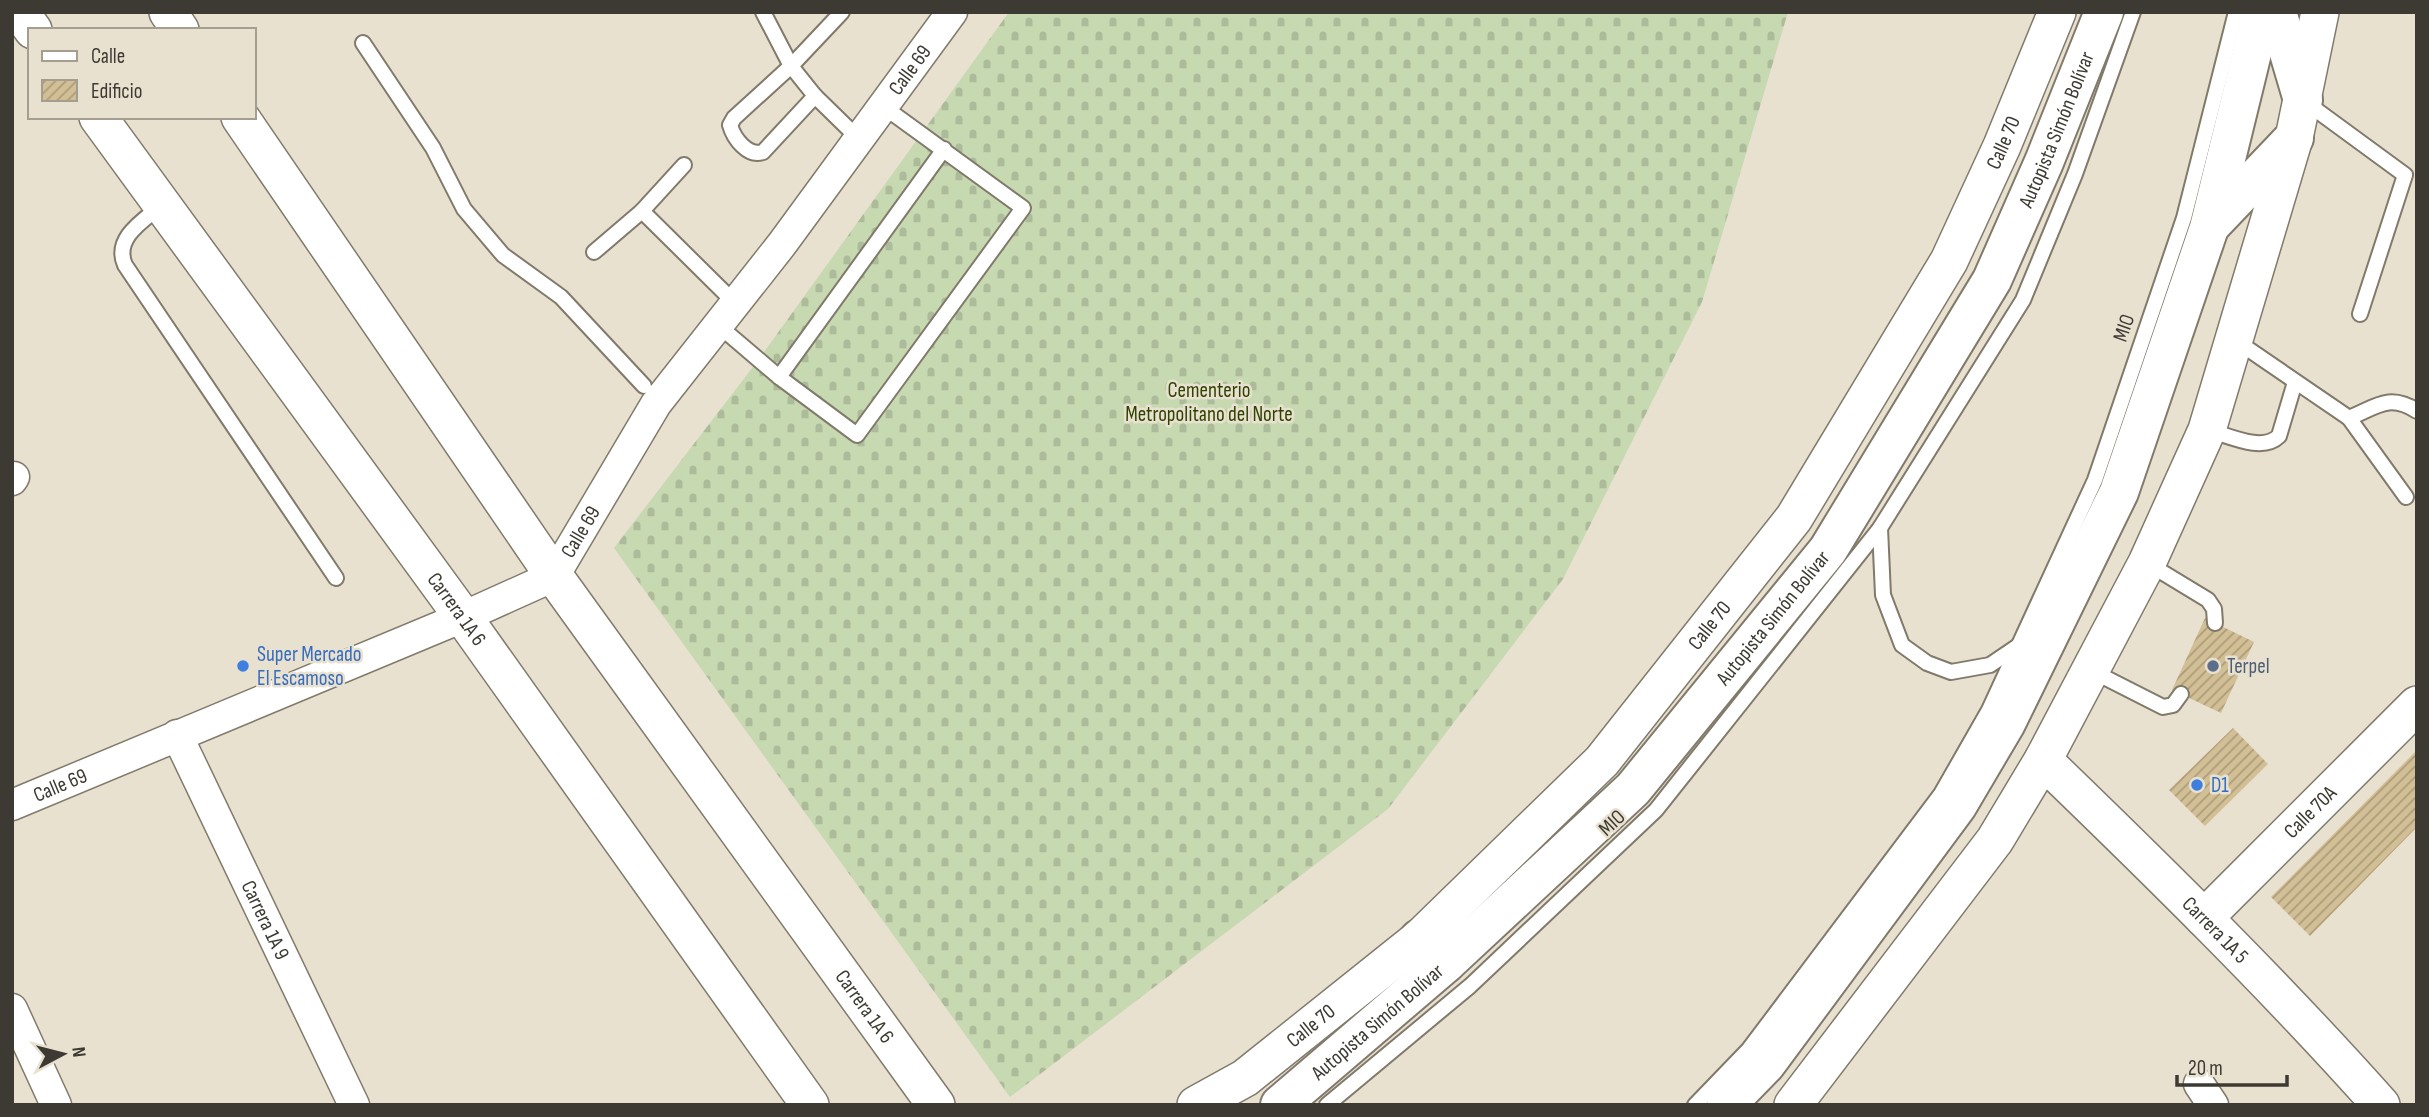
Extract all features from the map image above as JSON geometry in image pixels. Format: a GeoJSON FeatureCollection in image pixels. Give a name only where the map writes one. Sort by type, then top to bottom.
{"type":"FeatureCollection","features":[{"type":"Feature","properties":{"kind":"highway","name":"Autopista Simón Bolívar"},"geometry":{"type":"LineString","coordinates":[[1280,1105],[1433,951],[1633,789],[1828,550],[1992,280],[2044,162],[2104,12]]}},
{"type":"Feature","properties":{"kind":"highway"},"geometry":{"type":"LineString","coordinates":[[1726,1105],[1766,1064],[1957,806],[2006,723],[2119,492],[2209,228],[2262,12]]}},
{"type":"Feature","properties":{"kind":"highway"},"geometry":{"type":"LineString","coordinates":[[2277,12],[2303,100]]}},
{"type":"Feature","properties":{"kind":"highway"},"geometry":{"type":"LineString","coordinates":[[2209,228],[2294,138]]}},
{"type":"Feature","properties":{"kind":"street"},"geometry":{"type":"LineString","coordinates":[[20,12],[32,28]]}},
{"type":"Feature","properties":{"kind":"street"},"geometry":{"type":"LineString","coordinates":[[168,12],[179,28]]}},
{"type":"Feature","properties":{"kind":"street","name":"Calle 69"},"geometry":{"type":"LineString","coordinates":[[12,805],[463,617],[554,576],[650,395],[726,314],[860,140],[952,12]]}},
{"type":"Feature","properties":{"kind":"street","name":"Calle 70"},"geometry":{"type":"LineString","coordinates":[[1196,1105],[1245,1078],[1433,951],[1602,761],[1794,518],[1949,261],[2002,146],[2057,12]]}},
{"type":"Feature","properties":{"kind":"street"},"geometry":{"type":"LineString","coordinates":[[1793,1105],[1995,840],[2043,760],[2147,563],[2207,430],[2294,138],[2320,12]]}},
{"type":"Feature","properties":{"kind":"street","name":"Carrera 1A 6"},"geometry":{"type":"LineString","coordinates":[[99,119],[463,617],[810,1105]]}},
{"type":"Feature","properties":{"kind":"street","name":"Carrera 1A 6"},"geometry":{"type":"LineString","coordinates":[[241,119],[554,576],[930,1101]]}},
{"type":"Feature","properties":{"kind":"street","name":"Calle 70A"},"geometry":{"type":"LineString","coordinates":[[2204,918],[2417,705]]}},
{"type":"Feature","properties":{"kind":"street","name":"Carrera 1A 9"},"geometry":{"type":"LineString","coordinates":[[177,735],[354,1105]]}},
{"type":"Feature","properties":{"kind":"street","name":"Carrera 1A 5"},"geometry":{"type":"LineString","coordinates":[[2043,760],[2204,918],[2331,1049],[2381,1105]]}},
{"type":"Feature","properties":{"kind":"street"},"geometry":{"type":"LineString","coordinates":[[12,1009],[56,1105]]}},
{"type":"Feature","properties":{"kind":"lane"},"geometry":{"type":"LineString","coordinates":[[763,12],[791,66],[815,96],[860,140]]}},
{"type":"Feature","properties":{"kind":"lane"},"geometry":{"type":"LineString","coordinates":[[815,96],[763,152],[755,155],[750,153],[733,134],[730,125],[734,118],[791,66],[842,12]]}},
{"type":"Feature","properties":{"kind":"lane","name":"MIO"},"geometry":{"type":"LineString","coordinates":[[1327,1105],[1470,986],[1656,810],[1880,528],[2023,300],[2075,174],[2133,12]]}},
{"type":"Feature","properties":{"kind":"lane","name":"MIO"},"geometry":{"type":"LineString","coordinates":[[1695,1105],[1749,1049],[1941,794],[1989,710],[2100,467],[2184,218],[2236,12]]}},
{"type":"Feature","properties":{"kind":"lane"},"geometry":{"type":"LineString","coordinates":[[363,43],[433,148],[464,209],[503,255],[561,297],[650,395]]}},
{"type":"Feature","properties":{"kind":"lane"},"geometry":{"type":"LineString","coordinates":[[2303,100],[2411,179],[2360,314]]}},
{"type":"Feature","properties":{"kind":"lane"},"geometry":{"type":"LineString","coordinates":[[642,211],[718,288],[726,314],[779,377],[857,435],[1023,208],[884,107]]}},
{"type":"Feature","properties":{"kind":"lane"},"geometry":{"type":"LineString","coordinates":[[779,377],[944,149]]}},
{"type":"Feature","properties":{"kind":"lane"},"geometry":{"type":"LineString","coordinates":[[594,252],[642,211],[684,164]]}},
{"type":"Feature","properties":{"kind":"lane"},"geometry":{"type":"LineString","coordinates":[[162,205],[138,225],[122,245],[120,255],[336,578]]}},
{"type":"Feature","properties":{"kind":"lane"},"geometry":{"type":"LineString","coordinates":[[2234,340],[2348,418],[2406,497]]}},
{"type":"Feature","properties":{"kind":"lane"},"geometry":{"type":"LineString","coordinates":[[2207,430],[2258,444],[2273,442],[2279,436],[2295,382]]}},
{"type":"Feature","properties":{"kind":"lane"},"geometry":{"type":"LineString","coordinates":[[2348,418],[2387,402],[2403,402],[2417,411]]}},
{"type":"Feature","properties":{"kind":"lane"},"geometry":{"type":"LineString","coordinates":[[1880,528],[1883,595],[1902,645],[1927,663],[1951,673],[1990,665],[2018,646]]}},
{"type":"Feature","properties":{"kind":"lane"},"geometry":{"type":"LineString","coordinates":[[2147,563],[2208,600],[2214,609],[2215,623]]}},
{"type":"Feature","properties":{"kind":"lane"},"geometry":{"type":"LineString","coordinates":[[2091,671],[2163,707],[2173,705],[2180,694]]}},
{"type":"Feature","properties":{"kind":"green space","name":"Cementerio Metropolitano del Norte"},"geometry":{"type":"Polygon","coordinates":[[[1009,12],[1788,12],[1702,302],[1563,579],[1388,809],[1010,1097],[614,548],[759,359],[1009,12]]]}},
{"type":"Feature","properties":{"kind":"building","name":"Terpel"},"geometry":{"type":"Polygon","coordinates":[[[2205,618],[2254,642],[2221,713],[2172,690],[2205,618]]]}},
{"type":"Feature","properties":{"kind":"building"},"geometry":{"type":"Polygon","coordinates":[[[2233,728],[2268,764],[2205,826],[2169,790],[2233,728]]]}},
{"type":"Feature","properties":{"kind":"building"},"geometry":{"type":"Polygon","coordinates":[[[2417,750],[2417,827],[2310,936],[2271,897],[2417,750]]]}},
{"type":"Feature","properties":{"kind":"place","name":"Super Mercado El Escamoso"},"geometry":{"type":"Point","coordinates":[243,666]}},
{"type":"Feature","properties":{"kind":"place","name":"Terpel"},"geometry":{"type":"Point","coordinates":[2213,666]}},
{"type":"Feature","properties":{"kind":"place","name":"D1"},"geometry":{"type":"Point","coordinates":[2197,785]}}]}
